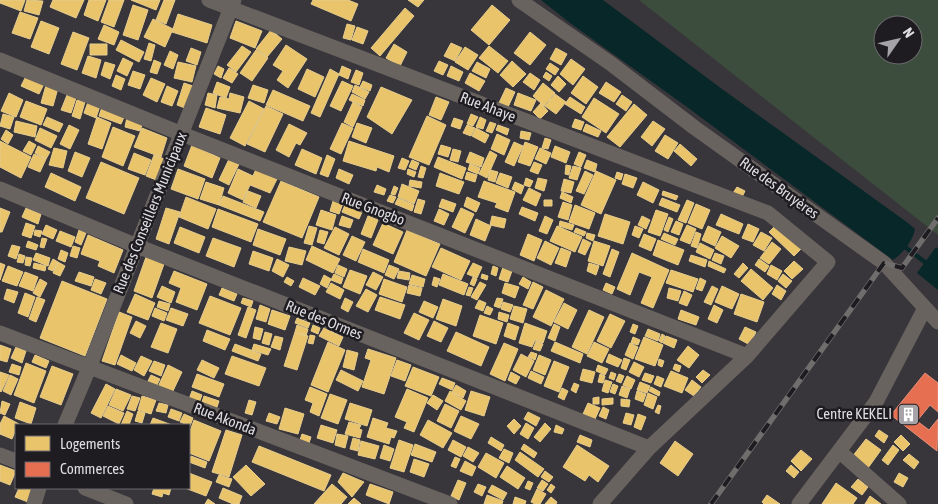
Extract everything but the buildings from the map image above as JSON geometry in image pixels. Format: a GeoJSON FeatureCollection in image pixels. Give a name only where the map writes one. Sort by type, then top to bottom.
{"type":"FeatureCollection","features":[{"type":"Feature","properties":{"kind":"street","name":"Rue Ahaye"},"geometry":{"type":"LineString","coordinates":[[209,0],[232,4],[768,213],[828,262],[747,356]]}},
{"type":"Feature","properties":{"kind":"street","name":"Rue des Bruyères"},"geometry":{"type":"LineString","coordinates":[[519,0],[884,263],[938,322]]}},
{"type":"Feature","properties":{"kind":"street","name":"Rue des Conseillers Municipaux"},"geometry":{"type":"LineString","coordinates":[[65,424],[232,4]]}},
{"type":"Feature","properties":{"kind":"street","name":"Rue Gnogbo"},"geometry":{"type":"LineString","coordinates":[[0,60],[182,134],[747,356]]}},
{"type":"Feature","properties":{"kind":"street","name":"Rue des Ormes"},"geometry":{"type":"LineString","coordinates":[[0,189],[137,246],[649,448]]}},
{"type":"Feature","properties":{"kind":"street"},"geometry":{"type":"LineString","coordinates":[[799,504],[876,402],[925,308]]}},
{"type":"Feature","properties":{"kind":"street","name":"Rue Akonda"},"geometry":{"type":"LineString","coordinates":[[0,333],[450,504]]}},
{"type":"Feature","properties":{"kind":"street"},"geometry":{"type":"LineString","coordinates":[[600,504],[649,448],[747,356]]}},
{"type":"Feature","properties":{"kind":"street"},"geometry":{"type":"LineString","coordinates":[[838,451],[899,504]]}},
{"type":"Feature","properties":{"kind":"street"},"geometry":{"type":"LineString","coordinates":[[0,455],[15,461]]}},
{"type":"Feature","properties":{"kind":"street"},"geometry":{"type":"LineString","coordinates":[[34,504],[39,489]]}},
{"type":"Feature","properties":{"kind":"street"},"geometry":{"type":"LineString","coordinates":[[88,489],[126,504]]}},
{"type":"Feature","properties":{"kind":"green space"},"geometry":{"type":"Polygon","coordinates":[[[639,0],[938,0],[938,235],[639,0]]]}},
{"type":"Feature","properties":{"kind":"water"},"geometry":{"type":"Polygon","coordinates":[[[541,0],[603,0],[722,89],[908,223],[915,229],[910,242],[893,260],[541,0]]]}},
{"type":"Feature","properties":{"kind":"water"},"geometry":{"type":"Polygon","coordinates":[[[936,247],[938,249],[938,290],[917,273],[936,247]]]}},
{"type":"Feature","properties":{"kind":"waterway"},"geometry":{"type":"LineString","coordinates":[[901,244],[938,272]]}},
{"type":"Feature","properties":{"kind":"railway"},"geometry":{"type":"LineString","coordinates":[[711,504],[884,263],[902,268],[938,218]]}},
{"type":"Feature","properties":{"kind":"place","name":"Centre KEKELI"},"geometry":{"type":"Point","coordinates":[908,414]}}]}
